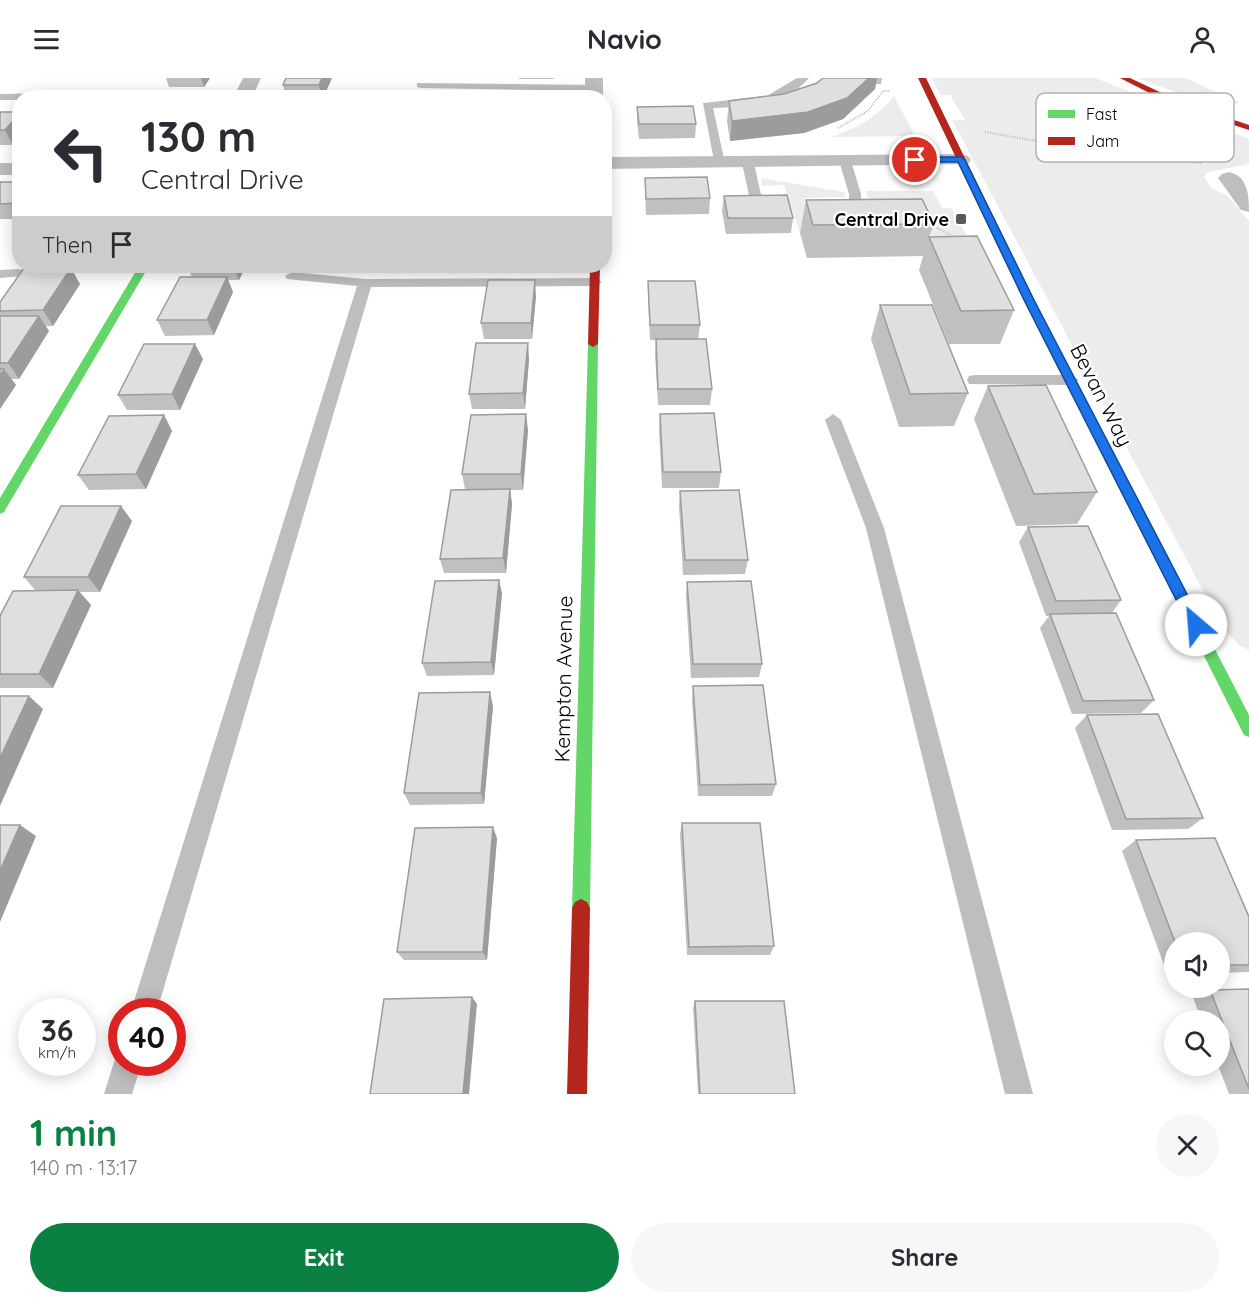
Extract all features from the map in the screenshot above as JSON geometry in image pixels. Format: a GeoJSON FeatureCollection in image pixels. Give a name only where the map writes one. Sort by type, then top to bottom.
{"type":"FeatureCollection","features":[{"type":"Feature","properties":{"kind":"street"},"geometry":{"type":"LineString","coordinates":[[1124,78],[1156,93]]}},
{"type":"Feature","properties":{"kind":"street","name":"Bevan Way"},"geometry":{"type":"LineString","coordinates":[[924,84],[1071,380],[1238,686],[1249,730]]}},
{"type":"Feature","properties":{"kind":"street"},"geometry":{"type":"LineString","coordinates":[[1234,123],[1249,128]]}},
{"type":"Feature","properties":{"kind":"street"},"geometry":{"type":"LineString","coordinates":[[612,163],[961,160]]}},
{"type":"Feature","properties":{"kind":"street"},"geometry":{"type":"LineString","coordinates":[[1229,178],[1249,205]]}},
{"type":"Feature","properties":{"kind":"street"},"geometry":{"type":"LineString","coordinates":[[0,509],[140,273]]}},
{"type":"Feature","properties":{"kind":"street","name":"Kempton Avenue"},"geometry":{"type":"LineString","coordinates":[[577,1094],[595,273]]}},
{"type":"Feature","properties":{"kind":"lane"},"geometry":{"type":"LineString","coordinates":[[719,163],[707,105],[767,101],[789,91],[804,78]]}},
{"type":"Feature","properties":{"kind":"lane"},"geometry":{"type":"LineString","coordinates":[[422,82],[594,88]]}},
{"type":"Feature","properties":{"kind":"lane"},"geometry":{"type":"LineString","coordinates":[[845,161],[855,194],[855,208]]}},
{"type":"Feature","properties":{"kind":"lane"},"geometry":{"type":"LineString","coordinates":[[748,163],[755,195]]}},
{"type":"Feature","properties":{"kind":"lane"},"geometry":{"type":"LineString","coordinates":[[0,274],[18,273]]}},
{"type":"Feature","properties":{"kind":"lane"},"geometry":{"type":"LineString","coordinates":[[292,276],[365,283],[595,282]]}},
{"type":"Feature","properties":{"kind":"lane"},"geometry":{"type":"LineString","coordinates":[[148,998],[365,283]]}},
{"type":"Feature","properties":{"kind":"lane"},"geometry":{"type":"LineString","coordinates":[[975,380],[1071,380]]}},
{"type":"Feature","properties":{"kind":"lane"},"geometry":{"type":"LineString","coordinates":[[833,420],[875,528],[1019,1094]]}},
{"type":"Feature","properties":{"kind":"lane"},"geometry":{"type":"LineString","coordinates":[[118,1094],[124,1076]]}},
{"type":"Feature","properties":{"kind":"path"},"geometry":{"type":"LineString","coordinates":[[828,130],[868,111],[883,91],[924,84]]}},
{"type":"Feature","properties":{"kind":"path"},"geometry":{"type":"LineString","coordinates":[[943,124],[1036,141]]}},
{"type":"Feature","properties":{"kind":"path"},"geometry":{"type":"LineString","coordinates":[[1192,162],[1203,163]]}},
{"type":"Feature","properties":{"kind":"path"},"geometry":{"type":"LineString","coordinates":[[925,221],[966,244]]}},
{"type":"Feature","properties":{"kind":"shaded area"},"geometry":{"type":"Polygon","coordinates":[[[932,78],[1095,78],[1133,93],[1036,93],[1036,162],[1234,162],[1234,133],[1249,139],[1249,164],[1208,172],[1204,177],[1211,188],[1228,196],[1249,221],[1249,650],[1239,645],[1223,628],[952,120],[965,120],[950,95],[940,95],[932,78]]]}},
{"type":"Feature","properties":{"kind":"shaded area"},"geometry":{"type":"Polygon","coordinates":[[[1137,78],[1185,78],[1219,93],[1178,93],[1137,78]]]}},
{"type":"Feature","properties":{"kind":"shaded area"},"geometry":{"type":"Polygon","coordinates":[[[894,96],[915,136],[832,137],[866,121],[894,96]]]}},
{"type":"Feature","properties":{"kind":"shaded area"},"geometry":{"type":"Polygon","coordinates":[[[761,178],[844,192],[846,197],[804,198],[811,228],[800,233],[784,185],[762,186],[761,178]]]}},
{"type":"Feature","properties":{"kind":"shaded area"},"geometry":{"type":"Polygon","coordinates":[[[866,191],[933,191],[942,208],[951,208],[986,270],[913,231],[871,232],[859,197],[869,201],[866,191]]]}},
{"type":"Feature","properties":{"kind":"building"},"geometry":{"type":"Polygon","coordinates":[[[286,78],[322,78],[319,85],[283,85],[286,78]]]}},
{"type":"Feature","properties":{"kind":"building"},"geometry":{"type":"Polygon","coordinates":[[[823,78],[869,78],[847,98],[808,112],[732,121],[729,101],[784,94],[817,83],[823,78]]]}},
{"type":"Feature","properties":{"kind":"building"},"geometry":{"type":"Polygon","coordinates":[[[693,106],[696,124],[639,124],[637,107],[693,106]]]}},
{"type":"Feature","properties":{"kind":"building"},"geometry":{"type":"Polygon","coordinates":[[[0,112],[12,112],[12,122],[5,130],[0,130],[0,112]]]}},
{"type":"Feature","properties":{"kind":"building"},"geometry":{"type":"Polygon","coordinates":[[[707,177],[710,198],[646,199],[645,178],[707,177]]]}},
{"type":"Feature","properties":{"kind":"building"},"geometry":{"type":"Polygon","coordinates":[[[0,182],[12,182],[12,203],[0,204],[0,182]]]}},
{"type":"Feature","properties":{"kind":"building"},"geometry":{"type":"Polygon","coordinates":[[[787,195],[793,218],[728,218],[724,196],[787,195]]]}},
{"type":"Feature","properties":{"kind":"building"},"geometry":{"type":"Polygon","coordinates":[[[922,199],[934,224],[813,225],[806,200],[922,199]]]}},
{"type":"Feature","properties":{"kind":"building"},"geometry":{"type":"Polygon","coordinates":[[[977,236],[1014,310],[961,311],[929,237],[977,236]]]}},
{"type":"Feature","properties":{"kind":"building"},"geometry":{"type":"Polygon","coordinates":[[[20,273],[68,273],[43,310],[0,311],[0,302],[20,273]]]}},
{"type":"Feature","properties":{"kind":"building"},"geometry":{"type":"Polygon","coordinates":[[[180,277],[227,277],[207,320],[157,320],[180,277]]]}},
{"type":"Feature","properties":{"kind":"building"},"geometry":{"type":"Polygon","coordinates":[[[488,280],[535,280],[531,323],[481,323],[488,280]]]}},
{"type":"Feature","properties":{"kind":"building"},"geometry":{"type":"Polygon","coordinates":[[[648,281],[695,281],[700,325],[650,325],[648,281]]]}},
{"type":"Feature","properties":{"kind":"building"},"geometry":{"type":"Polygon","coordinates":[[[880,305],[932,305],[968,393],[910,394],[880,305]]]}},
{"type":"Feature","properties":{"kind":"building"},"geometry":{"type":"Polygon","coordinates":[[[0,316],[39,316],[8,363],[0,363],[0,316]]]}},
{"type":"Feature","properties":{"kind":"building"},"geometry":{"type":"Polygon","coordinates":[[[656,339],[706,339],[712,389],[658,389],[656,339]]]}},
{"type":"Feature","properties":{"kind":"building"},"geometry":{"type":"Polygon","coordinates":[[[476,343],[528,343],[523,393],[469,394],[476,343]]]}},
{"type":"Feature","properties":{"kind":"building"},"geometry":{"type":"Polygon","coordinates":[[[144,344],[195,344],[172,394],[118,395],[144,344]]]}},
{"type":"Feature","properties":{"kind":"building"},"geometry":{"type":"Polygon","coordinates":[[[1046,385],[1097,492],[1034,494],[988,386],[1046,385]]]}},
{"type":"Feature","properties":{"kind":"building"},"geometry":{"type":"Polygon","coordinates":[[[714,413],[721,472],[663,472],[660,414],[714,413]]]}},
{"type":"Feature","properties":{"kind":"building"},"geometry":{"type":"Polygon","coordinates":[[[526,414],[521,474],[462,474],[471,415],[526,414]]]}},
{"type":"Feature","properties":{"kind":"building"},"geometry":{"type":"Polygon","coordinates":[[[164,415],[136,474],[78,475],[109,416],[164,415]]]}},
{"type":"Feature","properties":{"kind":"building"},"geometry":{"type":"Polygon","coordinates":[[[510,489],[503,558],[440,559],[451,490],[510,489]]]}},
{"type":"Feature","properties":{"kind":"building"},"geometry":{"type":"Polygon","coordinates":[[[739,490],[748,560],[685,560],[680,491],[739,490]]]}},
{"type":"Feature","properties":{"kind":"building"},"geometry":{"type":"Polygon","coordinates":[[[61,506],[121,506],[88,577],[24,577],[61,506]]]}},
{"type":"Feature","properties":{"kind":"building"},"geometry":{"type":"Polygon","coordinates":[[[1088,526],[1121,600],[1056,601],[1028,527],[1088,526]]]}},
{"type":"Feature","properties":{"kind":"building"},"geometry":{"type":"Polygon","coordinates":[[[499,580],[491,662],[422,663],[435,581],[499,580]]]}},
{"type":"Feature","properties":{"kind":"building"},"geometry":{"type":"Polygon","coordinates":[[[751,581],[762,664],[693,664],[687,582],[751,581]]]}},
{"type":"Feature","properties":{"kind":"building"},"geometry":{"type":"Polygon","coordinates":[[[78,590],[39,674],[0,674],[0,616],[13,591],[78,590]]]}},
{"type":"Feature","properties":{"kind":"building"},"geometry":{"type":"Polygon","coordinates":[[[1116,613],[1154,700],[1083,701],[1050,614],[1116,613]]]}},
{"type":"Feature","properties":{"kind":"building"},"geometry":{"type":"Polygon","coordinates":[[[763,685],[776,784],[700,785],[693,686],[763,685]]]}},
{"type":"Feature","properties":{"kind":"building"},"geometry":{"type":"Polygon","coordinates":[[[490,692],[481,793],[404,793],[419,693],[490,692]]]}},
{"type":"Feature","properties":{"kind":"building"},"geometry":{"type":"Polygon","coordinates":[[[0,696],[29,696],[0,758],[0,696]]]}},
{"type":"Feature","properties":{"kind":"building"},"geometry":{"type":"Polygon","coordinates":[[[1158,714],[1203,818],[1126,819],[1087,715],[1158,714]]]}},
{"type":"Feature","properties":{"kind":"building"},"geometry":{"type":"Polygon","coordinates":[[[682,823],[760,823],[774,946],[689,947],[682,823]]]}},
{"type":"Feature","properties":{"kind":"building"},"geometry":{"type":"Polygon","coordinates":[[[0,825],[20,825],[0,871],[0,825]]]}},
{"type":"Feature","properties":{"kind":"building"},"geometry":{"type":"Polygon","coordinates":[[[493,827],[483,952],[397,952],[415,828],[493,827]]]}},
{"type":"Feature","properties":{"kind":"building"},"geometry":{"type":"Polygon","coordinates":[[[1215,838],[1249,917],[1249,965],[1230,965],[1230,932],[1171,932],[1136,840],[1215,838]]]}},
{"type":"Feature","properties":{"kind":"building"},"geometry":{"type":"Polygon","coordinates":[[[1230,989],[1249,989],[1249,1089],[1230,1041],[1230,1010],[1218,1010],[1213,998],[1230,998],[1230,989]]]}},
{"type":"Feature","properties":{"kind":"building"},"geometry":{"type":"Polygon","coordinates":[[[472,997],[463,1094],[370,1094],[384,999],[472,997]]]}},
{"type":"Feature","properties":{"kind":"building"},"geometry":{"type":"Polygon","coordinates":[[[695,1001],[784,1001],[795,1094],[700,1094],[695,1001]]]}},
{"type":"Feature","properties":{"kind":"traffic: fast"},"geometry":{"type":"LineString","coordinates":[[0,509],[140,273]]}},
{"type":"Feature","properties":{"kind":"traffic: fast"},"geometry":{"type":"LineString","coordinates":[[1023,288],[1249,730]]}},
{"type":"Feature","properties":{"kind":"traffic: fast"},"geometry":{"type":"LineString","coordinates":[[581,908],[593,344]]}},
{"type":"Feature","properties":{"kind":"traffic: jam"},"geometry":{"type":"LineString","coordinates":[[922,78],[1023,288]]}},
{"type":"Feature","properties":{"kind":"traffic: jam"},"geometry":{"type":"LineString","coordinates":[[1124,78],[1155,93]]}},
{"type":"Feature","properties":{"kind":"traffic: jam"},"geometry":{"type":"LineString","coordinates":[[1234,123],[1249,128]]}},
{"type":"Feature","properties":{"kind":"traffic: jam"},"geometry":{"type":"LineString","coordinates":[[593,344],[595,273]]}},
{"type":"Feature","properties":{"kind":"traffic: jam"},"geometry":{"type":"LineString","coordinates":[[577,1094],[581,908]]}},
{"type":"Feature","properties":{"kind":"place","name":"Central Drive"},"geometry":{"type":"Point","coordinates":[961,219]}},
{"type":"Feature","properties":{"kind":"route"},"geometry":{"type":"LineString","coordinates":[[915,160],[961,160],[1030,302],[1196,625]]}}]}
